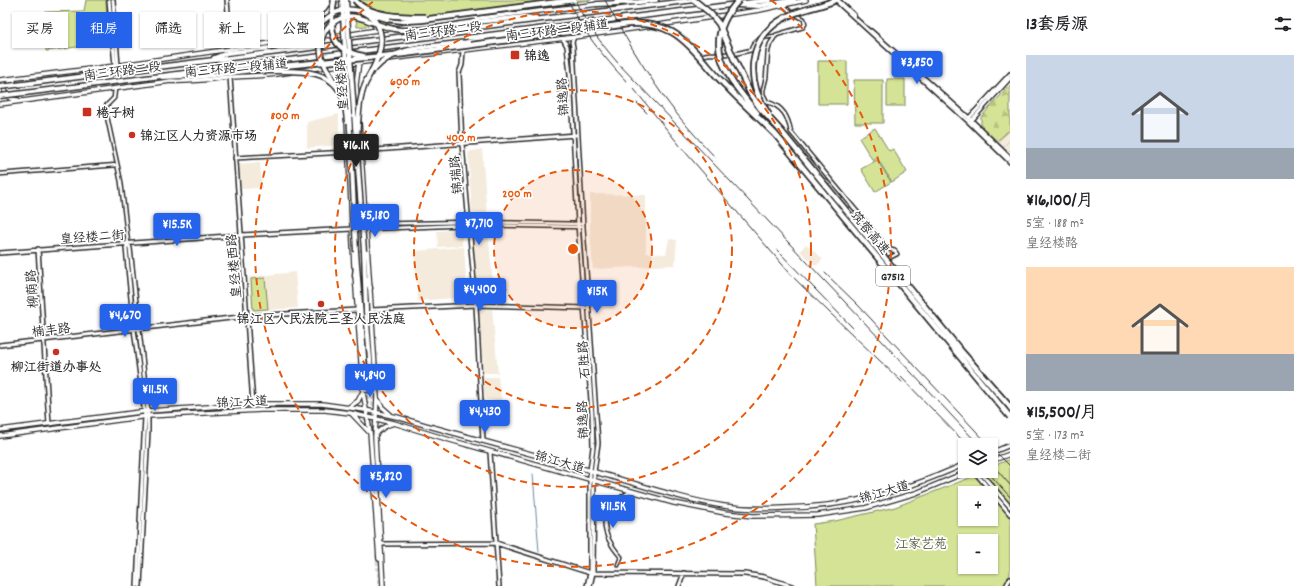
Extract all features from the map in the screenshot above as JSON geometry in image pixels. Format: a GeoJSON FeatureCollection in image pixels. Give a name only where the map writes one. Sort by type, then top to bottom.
{"type":"FeatureCollection","features":[{"type":"Feature","properties":{"kind":"highway","name":"皇经楼路"},"geometry":{"type":"LineString","coordinates":[[342,0],[353,146],[366,274],[366,311],[374,385]]}},
{"type":"Feature","properties":{"kind":"highway","name":"皇经楼路"},"geometry":{"type":"LineString","coordinates":[[346,0],[353,146],[356,252],[366,383]]}},
{"type":"Feature","properties":{"kind":"highway"},"geometry":{"type":"LineString","coordinates":[[358,0],[362,7],[384,14],[414,17],[450,16]]}},
{"type":"Feature","properties":{"kind":"highway"},"geometry":{"type":"LineString","coordinates":[[207,61],[227,53],[270,48],[289,44],[302,39],[329,16],[347,9],[397,20],[415,20],[574,0]]}},
{"type":"Feature","properties":{"kind":"highway"},"geometry":{"type":"LineString","coordinates":[[597,4],[632,3],[656,0]]}},
{"type":"Feature","properties":{"kind":"highway"},"geometry":{"type":"LineString","coordinates":[[694,0],[710,13],[719,24],[751,95],[760,108],[781,131]]}},
{"type":"Feature","properties":{"kind":"highway","name":"南三环路二段"},"geometry":{"type":"LineString","coordinates":[[0,87],[694,0]]}},
{"type":"Feature","properties":{"kind":"highway"},"geometry":{"type":"LineString","coordinates":[[740,0],[733,7],[722,29],[720,52],[722,63],[726,73],[735,86],[776,135]]}},
{"type":"Feature","properties":{"kind":"highway","name":"南三环路二段"},"geometry":{"type":"LineString","coordinates":[[0,96],[728,4],[770,0]]}},
{"type":"Feature","properties":{"kind":"highway"},"geometry":{"type":"LineString","coordinates":[[728,4],[759,6],[785,4],[794,0]]}},
{"type":"Feature","properties":{"kind":"highway"},"geometry":{"type":"LineString","coordinates":[[781,131],[765,109],[753,80],[753,70],[757,47],[767,31],[786,17],[836,0]]}},
{"type":"Feature","properties":{"kind":"highway"},"geometry":{"type":"LineString","coordinates":[[333,2],[331,24],[335,40],[343,48],[354,54],[374,57]]}},
{"type":"Feature","properties":{"kind":"highway"},"geometry":{"type":"LineString","coordinates":[[353,146],[361,99],[366,81],[375,65],[381,43],[379,28],[375,21],[364,12]]}},
{"type":"Feature","properties":{"kind":"highway"},"geometry":{"type":"LineString","coordinates":[[353,146],[343,99],[324,63],[320,49],[324,33],[331,24],[341,18],[350,16],[402,30],[524,17],[542,19]]}},
{"type":"Feature","properties":{"kind":"highway"},"geometry":{"type":"LineString","coordinates":[[145,77],[196,77],[264,70],[404,54],[628,24],[646,24],[663,28],[676,34],[727,88],[776,135]]}},
{"type":"Feature","properties":{"kind":"highway"},"geometry":{"type":"LineString","coordinates":[[366,81],[383,61],[401,51],[468,42],[543,28]]}},
{"type":"Feature","properties":{"kind":"highway"},"geometry":{"type":"LineString","coordinates":[[183,76],[206,73],[217,68]]}},
{"type":"Feature","properties":{"kind":"highway"},"geometry":{"type":"LineString","coordinates":[[264,70],[312,72],[327,78],[337,87]]}},
{"type":"Feature","properties":{"kind":"highway","name":"筑蓉高速"},"geometry":{"type":"LineString","coordinates":[[781,131],[1010,408]]}},
{"type":"Feature","properties":{"kind":"highway","name":"筑蓉高速"},"geometry":{"type":"LineString","coordinates":[[776,135],[1010,417]]}},
{"type":"Feature","properties":{"kind":"highway"},"geometry":{"type":"LineString","coordinates":[[355,276],[356,252]]}},
{"type":"Feature","properties":{"kind":"highway"},"geometry":{"type":"LineString","coordinates":[[366,274],[370,288]]}},
{"type":"Feature","properties":{"kind":"main road","name":"南三环路二段辅道"},"geometry":{"type":"LineString","coordinates":[[324,36],[356,34],[377,30],[626,0]]}},
{"type":"Feature","properties":{"kind":"main road","name":"南三环路二段辅道"},"geometry":{"type":"LineString","coordinates":[[0,104],[171,81],[190,82],[230,77],[275,75],[342,64],[563,39],[806,0]]}},
{"type":"Feature","properties":{"kind":"main road","name":"南三环路二段辅道"},"geometry":{"type":"LineString","coordinates":[[0,80],[117,66],[268,43]]}},
{"type":"Feature","properties":{"kind":"main road"},"geometry":{"type":"LineString","coordinates":[[359,62],[356,85],[367,224],[374,385],[377,397],[382,407],[389,414],[397,417]]}},
{"type":"Feature","properties":{"kind":"main road"},"geometry":{"type":"LineString","coordinates":[[342,64],[344,69],[349,185],[363,390],[365,410],[370,432],[382,586]]}},
{"type":"Feature","properties":{"kind":"main road"},"geometry":{"type":"LineString","coordinates":[[23,78],[10,82],[4,87],[4,91],[7,96],[14,100],[32,100]]}},
{"type":"Feature","properties":{"kind":"main road"},"geometry":{"type":"LineString","coordinates":[[349,185],[354,176],[361,178],[363,184]]}},
{"type":"Feature","properties":{"kind":"main road"},"geometry":{"type":"LineString","coordinates":[[363,390],[370,390],[374,385]]}},
{"type":"Feature","properties":{"kind":"main road"},"geometry":{"type":"LineString","coordinates":[[348,408],[358,400],[363,390]]}},
{"type":"Feature","properties":{"kind":"main road"},"geometry":{"type":"LineString","coordinates":[[377,397],[375,437],[382,586]]}},
{"type":"Feature","properties":{"kind":"main road","name":"锦江大道"},"geometry":{"type":"LineString","coordinates":[[0,430],[146,411],[252,404],[322,404],[365,410],[397,417],[685,498],[725,506],[760,509],[817,507],[860,500],[911,486],[958,467]]}},
{"type":"Feature","properties":{"kind":"main road","name":"锦江大道"},"geometry":{"type":"LineString","coordinates":[[0,436],[146,416],[285,409],[325,410],[350,413],[394,422],[490,452],[684,505],[725,513],[773,516],[818,515],[844,512],[893,500],[936,485],[958,475]]}},
{"type":"Feature","properties":{"kind":"main road"},"geometry":{"type":"LineString","coordinates":[[350,413],[370,432]]}},
{"type":"Feature","properties":{"kind":"main road"},"geometry":{"type":"LineString","coordinates":[[375,437],[380,429],[394,422]]}},
{"type":"Feature","properties":{"kind":"main road"},"geometry":{"type":"LineString","coordinates":[[998,450],[1010,445]]}},
{"type":"Feature","properties":{"kind":"main road"},"geometry":{"type":"LineString","coordinates":[[998,458],[1010,454]]}},
{"type":"Feature","properties":{"kind":"street"},"geometry":{"type":"LineString","coordinates":[[109,0],[117,66]]}},
{"type":"Feature","properties":{"kind":"street"},"geometry":{"type":"LineString","coordinates":[[113,0],[117,66]]}},
{"type":"Feature","properties":{"kind":"street"},"geometry":{"type":"LineString","coordinates":[[227,0],[231,49]]}},
{"type":"Feature","properties":{"kind":"street"},"geometry":{"type":"LineString","coordinates":[[333,2],[337,10],[341,12],[349,11],[354,8],[358,0]]}},
{"type":"Feature","properties":{"kind":"street"},"geometry":{"type":"LineString","coordinates":[[358,0],[377,30]]}},
{"type":"Feature","properties":{"kind":"street"},"geometry":{"type":"LineString","coordinates":[[836,0],[1010,158]]}},
{"type":"Feature","properties":{"kind":"street"},"geometry":{"type":"LineString","coordinates":[[324,17],[333,2]]}},
{"type":"Feature","properties":{"kind":"street"},"geometry":{"type":"LineString","coordinates":[[704,55],[741,53],[751,50],[757,39],[802,27],[805,24],[804,19],[792,13],[785,4]]}},
{"type":"Feature","properties":{"kind":"street"},"geometry":{"type":"LineString","coordinates":[[767,102],[763,94],[763,90],[766,78],[768,51],[770,44],[776,35]]}},
{"type":"Feature","properties":{"kind":"street","name":"石胜路"},"geometry":{"type":"LineString","coordinates":[[574,37],[572,42],[581,226],[598,443],[592,471],[593,481]]}},
{"type":"Feature","properties":{"kind":"street","name":"锦逸路"},"geometry":{"type":"LineString","coordinates":[[563,39],[567,46],[576,135]]}},
{"type":"Feature","properties":{"kind":"street","name":"锦瑞路"},"geometry":{"type":"LineString","coordinates":[[463,50],[462,65],[459,73],[462,144],[476,305],[483,441]]}},
{"type":"Feature","properties":{"kind":"street"},"geometry":{"type":"LineString","coordinates":[[970,121],[1010,74]]}},
{"type":"Feature","properties":{"kind":"street","name":"皇经楼西路"},"geometry":{"type":"LineString","coordinates":[[230,77],[248,316],[252,404]]}},
{"type":"Feature","properties":{"kind":"street"},"geometry":{"type":"LineString","coordinates":[[970,121],[1010,78]]}},
{"type":"Feature","properties":{"kind":"street"},"geometry":{"type":"LineString","coordinates":[[115,89],[114,98],[106,106],[106,112],[127,225],[146,411],[139,586]]}},
{"type":"Feature","properties":{"kind":"street"},"geometry":{"type":"LineString","coordinates":[[759,117],[767,102]]}},
{"type":"Feature","properties":{"kind":"street"},"geometry":{"type":"LineString","coordinates":[[767,102],[776,104],[788,120],[791,132],[888,249],[897,254],[880,263]]}},
{"type":"Feature","properties":{"kind":"street"},"geometry":{"type":"LineString","coordinates":[[970,121],[1010,162]]}},
{"type":"Feature","properties":{"kind":"street"},"geometry":{"type":"LineString","coordinates":[[235,158],[348,152],[576,135]]}},
{"type":"Feature","properties":{"kind":"street"},"geometry":{"type":"LineString","coordinates":[[0,174],[117,165]]}},
{"type":"Feature","properties":{"kind":"street"},"geometry":{"type":"LineString","coordinates":[[367,224],[581,226]]}},
{"type":"Feature","properties":{"kind":"street"},"geometry":{"type":"LineString","coordinates":[[367,229],[469,224]]}},
{"type":"Feature","properties":{"kind":"street","name":"皇经楼二街"},"geometry":{"type":"LineString","coordinates":[[0,253],[241,235],[352,229]]}},
{"type":"Feature","properties":{"kind":"street"},"geometry":{"type":"LineString","coordinates":[[128,243],[126,248],[134,329],[146,411]]}},
{"type":"Feature","properties":{"kind":"street","name":"柳荫路"},"geometry":{"type":"LineString","coordinates":[[38,249],[49,424]]}},
{"type":"Feature","properties":{"kind":"street"},"geometry":{"type":"LineString","coordinates":[[371,310],[476,305],[587,308]]}},
{"type":"Feature","properties":{"kind":"street","name":"楠丰路"},"geometry":{"type":"LineString","coordinates":[[0,345],[248,316],[357,310]]}},
{"type":"Feature","properties":{"kind":"street"},"geometry":{"type":"LineString","coordinates":[[490,452],[499,586]]}},
{"type":"Feature","properties":{"kind":"street"},"geometry":{"type":"LineString","coordinates":[[980,478],[1010,514]]}},
{"type":"Feature","properties":{"kind":"street"},"geometry":{"type":"LineString","coordinates":[[985,478],[1010,507]]}},
{"type":"Feature","properties":{"kind":"street"},"geometry":{"type":"LineString","coordinates":[[590,586],[592,573],[593,481]]}},
{"type":"Feature","properties":{"kind":"street"},"geometry":{"type":"LineString","coordinates":[[618,564],[621,557],[608,540],[605,519],[616,500],[632,491]]}},
{"type":"Feature","properties":{"kind":"street"},"geometry":{"type":"LineString","coordinates":[[380,544],[496,544],[592,573],[746,574],[764,577],[792,586]]}},
{"type":"Feature","properties":{"kind":"street"},"geometry":{"type":"LineString","coordinates":[[587,586],[592,573]]}},
{"type":"Feature","properties":{"kind":"street"},"geometry":{"type":"LineString","coordinates":[[679,586],[684,573]]}},
{"type":"Feature","properties":{"kind":"street"},"geometry":{"type":"LineString","coordinates":[[1006,586],[1010,580]]}},
{"type":"Feature","properties":{"kind":"shaded area"},"geometry":{"type":"Polygon","coordinates":[[[339,114],[339,145],[307,148],[307,122],[339,114]]]}},
{"type":"Feature","properties":{"kind":"shaded area"},"geometry":{"type":"Polygon","coordinates":[[[1010,130],[1010,153],[997,141],[1010,130]]]}},
{"type":"Feature","properties":{"kind":"shaded area"},"geometry":{"type":"Polygon","coordinates":[[[482,149],[487,213],[472,213],[468,152],[482,149]]]}},
{"type":"Feature","properties":{"kind":"shaded area"},"geometry":{"type":"Polygon","coordinates":[[[260,162],[262,188],[241,189],[239,164],[260,162]]]}},
{"type":"Feature","properties":{"kind":"shaded area"},"geometry":{"type":"Polygon","coordinates":[[[590,194],[646,195],[646,253],[666,254],[669,239],[677,240],[675,265],[593,269],[590,229],[590,194]]]}},
{"type":"Feature","properties":{"kind":"shaded area"},"geometry":{"type":"Polygon","coordinates":[[[459,229],[462,232],[462,246],[438,247],[437,231],[459,229]]]}},
{"type":"Feature","properties":{"kind":"shaded area"},"geometry":{"type":"Polygon","coordinates":[[[488,229],[494,295],[477,296],[472,231],[488,229]]]}},
{"type":"Feature","properties":{"kind":"shaded area"},"geometry":{"type":"Polygon","coordinates":[[[806,244],[823,259],[816,266],[800,251],[806,244]]]}},
{"type":"Feature","properties":{"kind":"shaded area"},"geometry":{"type":"Polygon","coordinates":[[[464,247],[467,294],[465,297],[418,301],[414,251],[464,247]]]}},
{"type":"Feature","properties":{"kind":"shaded area"},"geometry":{"type":"Polygon","coordinates":[[[295,272],[298,308],[252,311],[249,277],[295,272]]]}},
{"type":"Feature","properties":{"kind":"shaded area"},"geometry":{"type":"Polygon","coordinates":[[[492,307],[498,373],[483,373],[479,309],[492,307]]]}},
{"type":"Feature","properties":{"kind":"shaded area"},"geometry":{"type":"Polygon","coordinates":[[[483,377],[498,377],[502,403],[485,399],[483,377]]]}},
{"type":"Feature","properties":{"kind":"green space"},"geometry":{"type":"Polygon","coordinates":[[[86,0],[106,0],[107,12],[76,12],[76,47],[46,51],[46,48],[68,48],[68,12],[45,12],[84,11],[86,0]]]}},
{"type":"Feature","properties":{"kind":"green space"},"geometry":{"type":"Polygon","coordinates":[[[354,0],[591,0],[357,27],[354,0]]]}},
{"type":"Feature","properties":{"kind":"green space"},"geometry":{"type":"Polygon","coordinates":[[[818,61],[847,61],[847,104],[818,104],[818,61]]]}},
{"type":"Feature","properties":{"kind":"green space"},"geometry":{"type":"Polygon","coordinates":[[[887,79],[905,79],[905,106],[887,106],[887,79]]]}},
{"type":"Feature","properties":{"kind":"green space"},"geometry":{"type":"Polygon","coordinates":[[[854,80],[883,80],[883,123],[855,123],[854,80]]]}},
{"type":"Feature","properties":{"kind":"green space"},"geometry":{"type":"Polygon","coordinates":[[[1010,85],[1010,130],[997,141],[981,127],[981,117],[1010,85]]]}},
{"type":"Feature","properties":{"kind":"green space"},"geometry":{"type":"Polygon","coordinates":[[[875,128],[889,151],[893,149],[907,172],[892,182],[877,158],[873,161],[859,138],[875,128]]]}},
{"type":"Feature","properties":{"kind":"green space"},"geometry":{"type":"Polygon","coordinates":[[[877,160],[891,182],[875,192],[861,169],[877,160]]]}},
{"type":"Feature","properties":{"kind":"green space"},"geometry":{"type":"Polygon","coordinates":[[[265,278],[268,309],[253,310],[251,279],[265,278]]]}},
{"type":"Feature","properties":{"kind":"green space","name":"江家艺苑"},"geometry":{"type":"Polygon","coordinates":[[[1010,459],[1010,586],[817,586],[813,524],[835,521],[895,507],[967,479],[998,478],[998,464],[1010,459]]]}},
{"type":"Feature","properties":{"kind":"waterway"},"geometry":{"type":"LineString","coordinates":[[533,474],[539,552]]}},
{"type":"Feature","properties":{"kind":"tunnel"},"geometry":{"type":"LineString","coordinates":[[366,383],[367,409]]}},
{"type":"Feature","properties":{"kind":"tunnel"},"geometry":{"type":"LineString","coordinates":[[372,384],[374,434]]}},
{"type":"Feature","properties":{"kind":"tunnel"},"geometry":{"type":"LineString","coordinates":[[377,555],[380,586]]}},
{"type":"Feature","properties":{"kind":"railway"},"geometry":{"type":"LineString","coordinates":[[568,0],[594,43],[626,81]]}},
{"type":"Feature","properties":{"kind":"railway"},"geometry":{"type":"LineString","coordinates":[[575,0],[594,32],[617,62],[972,438]]}},
{"type":"Feature","properties":{"kind":"railway"},"geometry":{"type":"LineString","coordinates":[[605,0],[633,50],[664,97],[688,128],[715,157]]}},
{"type":"Feature","properties":{"kind":"railway"},"geometry":{"type":"LineString","coordinates":[[634,89],[681,147],[794,278],[902,382]]}},
{"type":"Feature","properties":{"kind":"railway"},"geometry":{"type":"LineString","coordinates":[[637,103],[647,113]]}},
{"type":"Feature","properties":{"kind":"railway"},"geometry":{"type":"LineString","coordinates":[[777,250],[853,328]]}},
{"type":"Feature","properties":{"kind":"railway"},"geometry":{"type":"LineString","coordinates":[[825,273],[857,304],[982,438]]}},
{"type":"Feature","properties":{"kind":"railway"},"geometry":{"type":"LineString","coordinates":[[900,376],[960,438]]}},
{"type":"Feature","properties":{"kind":"railway"},"geometry":{"type":"LineString","coordinates":[[998,454],[1010,466]]}},
{"type":"Feature","properties":{"kind":"railway"},"geometry":{"type":"LineString","coordinates":[[998,471],[1010,485]]}},
{"type":"Feature","properties":{"kind":"railway"},"geometry":{"type":"LineString","coordinates":[[993,478],[1010,497]]}},
{"type":"Feature","properties":{"kind":"place","name":"锦逸"},"geometry":{"type":"Point","coordinates":[515,55]}},
{"type":"Feature","properties":{"kind":"place","name":"棬子树"},"geometry":{"type":"Point","coordinates":[87,112]}},
{"type":"Feature","properties":{"kind":"place","name":"锦江区人力资源市场"},"geometry":{"type":"Point","coordinates":[132,135]}},
{"type":"Feature","properties":{"kind":"place","name":"锦江区人民法院三圣人民法庭"},"geometry":{"type":"Point","coordinates":[321,304]}},
{"type":"Feature","properties":{"kind":"place","name":"柳江街道办事处"},"geometry":{"type":"Point","coordinates":[56,352]}}]}
